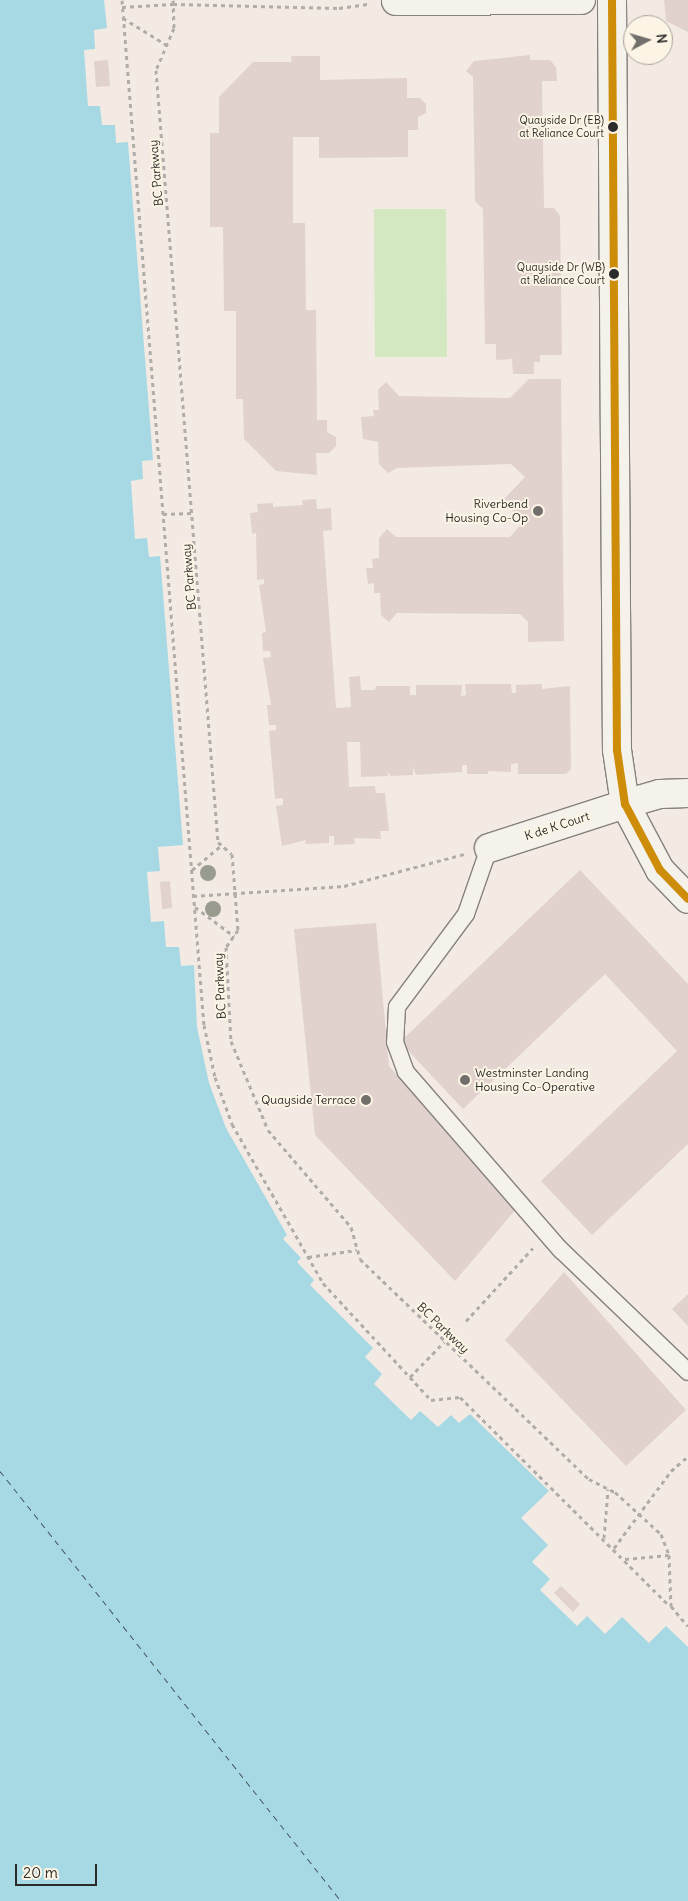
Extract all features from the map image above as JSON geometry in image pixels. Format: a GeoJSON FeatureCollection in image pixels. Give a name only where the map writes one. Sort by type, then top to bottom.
{"type":"FeatureCollection","features":[{"type":"Feature","properties":{"kind":"street"},"geometry":{"type":"LineString","coordinates":[[396,1],[581,0]]}},
{"type":"Feature","properties":{"kind":"street"},"geometry":{"type":"LineString","coordinates":[[612,0],[617,750],[625,804],[660,870],[688,899]]}},
{"type":"Feature","properties":{"kind":"street","name":"K de K Court"},"geometry":{"type":"LineString","coordinates":[[489,848],[660,794],[688,793]]}},
{"type":"Feature","properties":{"kind":"lane"},"geometry":{"type":"LineString","coordinates":[[489,848],[466,914],[397,1007],[395,1042],[406,1072],[547,1233],[688,1372]]}},
{"type":"Feature","properties":{"kind":"path"},"geometry":{"type":"LineString","coordinates":[[122,0],[204,1025],[215,1077],[232,1124],[322,1283],[431,1400],[460,1397],[625,1559],[688,1626]]}},
{"type":"Feature","properties":{"kind":"path"},"geometry":{"type":"LineString","coordinates":[[122,7],[173,2],[339,8],[396,1]]}},
{"type":"Feature","properties":{"kind":"path","name":"BC Parkway"},"geometry":{"type":"LineString","coordinates":[[173,2],[174,28],[156,70],[218,842],[232,854],[238,930],[226,947],[231,1042],[268,1130],[351,1227],[360,1259],[444,1342],[589,1479],[608,1489],[661,1534],[669,1554],[671,1606]]}},
{"type":"Feature","properties":{"kind":"path"},"geometry":{"type":"LineString","coordinates":[[123,18],[167,45]]}},
{"type":"Feature","properties":{"kind":"path"},"geometry":{"type":"LineString","coordinates":[[163,514],[192,514]]}},
{"type":"Feature","properties":{"kind":"path"},"geometry":{"type":"LineString","coordinates":[[192,870],[222,845]]}},
{"type":"Feature","properties":{"kind":"path"},"geometry":{"type":"LineString","coordinates":[[193,896],[344,886],[489,848]]}},
{"type":"Feature","properties":{"kind":"path"},"geometry":{"type":"LineString","coordinates":[[194,907],[234,936]]}},
{"type":"Feature","properties":{"kind":"path"},"geometry":{"type":"LineString","coordinates":[[466,1321],[547,1233]]}},
{"type":"Feature","properties":{"kind":"path"},"geometry":{"type":"LineString","coordinates":[[308,1258],[357,1250]]}},
{"type":"Feature","properties":{"kind":"path"},"geometry":{"type":"LineString","coordinates":[[410,1377],[444,1342]]}},
{"type":"Feature","properties":{"kind":"path"},"geometry":{"type":"LineString","coordinates":[[614,1548],[671,1471],[688,1456]]}},
{"type":"Feature","properties":{"kind":"path"},"geometry":{"type":"LineString","coordinates":[[604,1538],[608,1489]]}},
{"type":"Feature","properties":{"kind":"path"},"geometry":{"type":"LineString","coordinates":[[625,1559],[669,1554]]}},
{"type":"Feature","properties":{"kind":"green space"},"geometry":{"type":"Polygon","coordinates":[[[374,209],[446,209],[447,357],[375,357],[374,209]]]}},
{"type":"Feature","properties":{"kind":"water"},"geometry":{"type":"Polygon","coordinates":[[[0,0],[104,0],[107,28],[94,30],[95,49],[84,50],[88,106],[100,106],[102,125],[115,125],[116,143],[128,142],[153,460],[142,461],[143,479],[131,481],[135,539],[147,538],[149,557],[160,556],[183,845],[158,847],[160,871],[147,872],[151,922],[164,921],[166,947],[179,947],[181,966],[194,965],[197,1027],[209,1083],[226,1128],[287,1235],[283,1239],[301,1258],[297,1262],[314,1280],[310,1285],[373,1348],[365,1357],[382,1374],[374,1384],[411,1420],[420,1411],[438,1427],[451,1415],[459,1423],[470,1414],[549,1491],[521,1518],[548,1545],[532,1562],[550,1579],[540,1590],[577,1626],[587,1616],[605,1634],[622,1617],[649,1643],[666,1626],[688,1647],[688,1901],[0,1901],[0,0]]]}},
{"type":"Feature","properties":{"kind":"building"},"geometry":{"type":"Polygon","coordinates":[[[664,0],[688,0],[688,32],[673,24],[673,15],[665,15],[664,0]]]}},
{"type":"Feature","properties":{"kind":"building"},"geometry":{"type":"Polygon","coordinates":[[[530,55],[530,60],[550,60],[556,67],[557,81],[542,81],[544,208],[554,208],[560,216],[562,355],[540,355],[540,362],[534,362],[534,374],[513,374],[512,359],[496,360],[496,344],[485,344],[483,209],[475,201],[473,77],[466,71],[474,61],[530,55]]]}},
{"type":"Feature","properties":{"kind":"building"},"geometry":{"type":"Polygon","coordinates":[[[291,56],[320,56],[320,80],[407,78],[407,98],[420,98],[426,104],[426,113],[418,117],[418,130],[408,130],[408,157],[319,158],[319,137],[293,137],[293,223],[305,223],[306,310],[316,310],[317,420],[327,420],[327,432],[336,437],[336,446],[329,453],[316,453],[317,475],[276,471],[244,439],[243,399],[236,399],[236,311],[224,311],[223,227],[210,227],[210,133],[219,133],[219,97],[253,62],[292,62],[291,56]]]}},
{"type":"Feature","properties":{"kind":"building"},"geometry":{"type":"Polygon","coordinates":[[[108,60],[110,86],[96,87],[94,61],[108,60]]]}},
{"type":"Feature","properties":{"kind":"building","name":"Riverbend Housing Co-Op"},"geometry":{"type":"Polygon","coordinates":[[[529,379],[561,379],[564,641],[528,642],[528,622],[520,614],[397,613],[389,622],[381,615],[380,593],[374,593],[374,583],[368,584],[366,568],[373,568],[372,559],[379,558],[379,538],[387,529],[396,537],[510,537],[524,521],[502,501],[525,477],[511,464],[397,468],[388,473],[379,464],[378,442],[363,439],[361,417],[374,416],[373,410],[379,410],[378,390],[386,382],[399,396],[510,398],[529,379]]]}},
{"type":"Feature","properties":{"kind":"building"},"geometry":{"type":"Polygon","coordinates":[[[316,499],[317,509],[331,508],[332,530],[323,531],[336,708],[351,707],[349,677],[360,676],[361,690],[375,690],[376,686],[410,686],[410,695],[416,695],[416,685],[462,685],[461,696],[466,695],[465,684],[511,684],[512,693],[516,693],[516,685],[542,684],[542,689],[570,686],[571,769],[566,774],[518,774],[518,763],[511,764],[511,772],[488,771],[488,774],[467,774],[467,765],[462,765],[462,772],[416,775],[413,767],[413,775],[391,776],[388,772],[388,776],[361,777],[360,742],[347,742],[349,787],[375,786],[376,793],[385,793],[389,831],[380,831],[381,839],[354,838],[355,844],[334,845],[334,836],[329,836],[329,843],[305,844],[306,840],[282,846],[276,806],[283,805],[283,798],[275,799],[269,731],[276,730],[276,725],[269,725],[267,705],[271,705],[263,658],[271,657],[270,651],[263,651],[262,633],[266,632],[259,585],[264,584],[264,579],[257,580],[256,533],[252,534],[250,513],[258,512],[257,504],[273,503],[273,507],[303,505],[302,500],[316,499]]]}},
{"type":"Feature","properties":{"kind":"building","name":"Westminster Landing Housing Co-Operative"},"geometry":{"type":"Polygon","coordinates":[[[580,870],[688,984],[688,1144],[592,1235],[541,1181],[677,1051],[605,974],[463,1109],[400,1042],[580,870]]]}},
{"type":"Feature","properties":{"kind":"building"},"geometry":{"type":"Polygon","coordinates":[[[170,881],[172,908],[162,909],[160,882],[170,881]]]}},
{"type":"Feature","properties":{"kind":"building","name":"Quayside Terrace"},"geometry":{"type":"Polygon","coordinates":[[[376,923],[389,1066],[517,1208],[455,1281],[315,1135],[294,929],[376,923]]]}},
{"type":"Feature","properties":{"kind":"building"},"geometry":{"type":"Polygon","coordinates":[[[564,1272],[686,1410],[626,1466],[505,1340],[564,1272]]]}},
{"type":"Feature","properties":{"kind":"building"},"geometry":{"type":"Polygon","coordinates":[[[688,1294],[688,1326],[672,1309],[688,1294]]]}},
{"type":"Feature","properties":{"kind":"building"},"geometry":{"type":"Polygon","coordinates":[[[561,1586],[580,1604],[573,1612],[554,1593],[561,1586]]]}},
{"type":"Feature","properties":{"kind":"ferry route"},"geometry":{"type":"LineString","coordinates":[[0,1471],[341,1901]]}},
{"type":"Feature","properties":{"kind":"transit line"},"geometry":{"type":"LineString","coordinates":[[612,0],[617,750],[625,804],[660,870],[688,899]]}},
{"type":"Feature","properties":{"kind":"place","name":"Quayside Dr (EB) at Reliance Court"},"geometry":{"type":"Point","coordinates":[613,127]}},
{"type":"Feature","properties":{"kind":"place","name":"Quayside Dr (WB) at Reliance Court"},"geometry":{"type":"Point","coordinates":[614,274]}},
{"type":"Feature","properties":{"kind":"place","name":"Riverbend Housing Co-Op"},"geometry":{"type":"Point","coordinates":[538,511]}},
{"type":"Feature","properties":{"kind":"place","name":"Westminster Landing Housing Co-Operative"},"geometry":{"type":"Point","coordinates":[465,1080]}},
{"type":"Feature","properties":{"kind":"place","name":"Quayside Terrace"},"geometry":{"type":"Point","coordinates":[366,1100]}}]}
